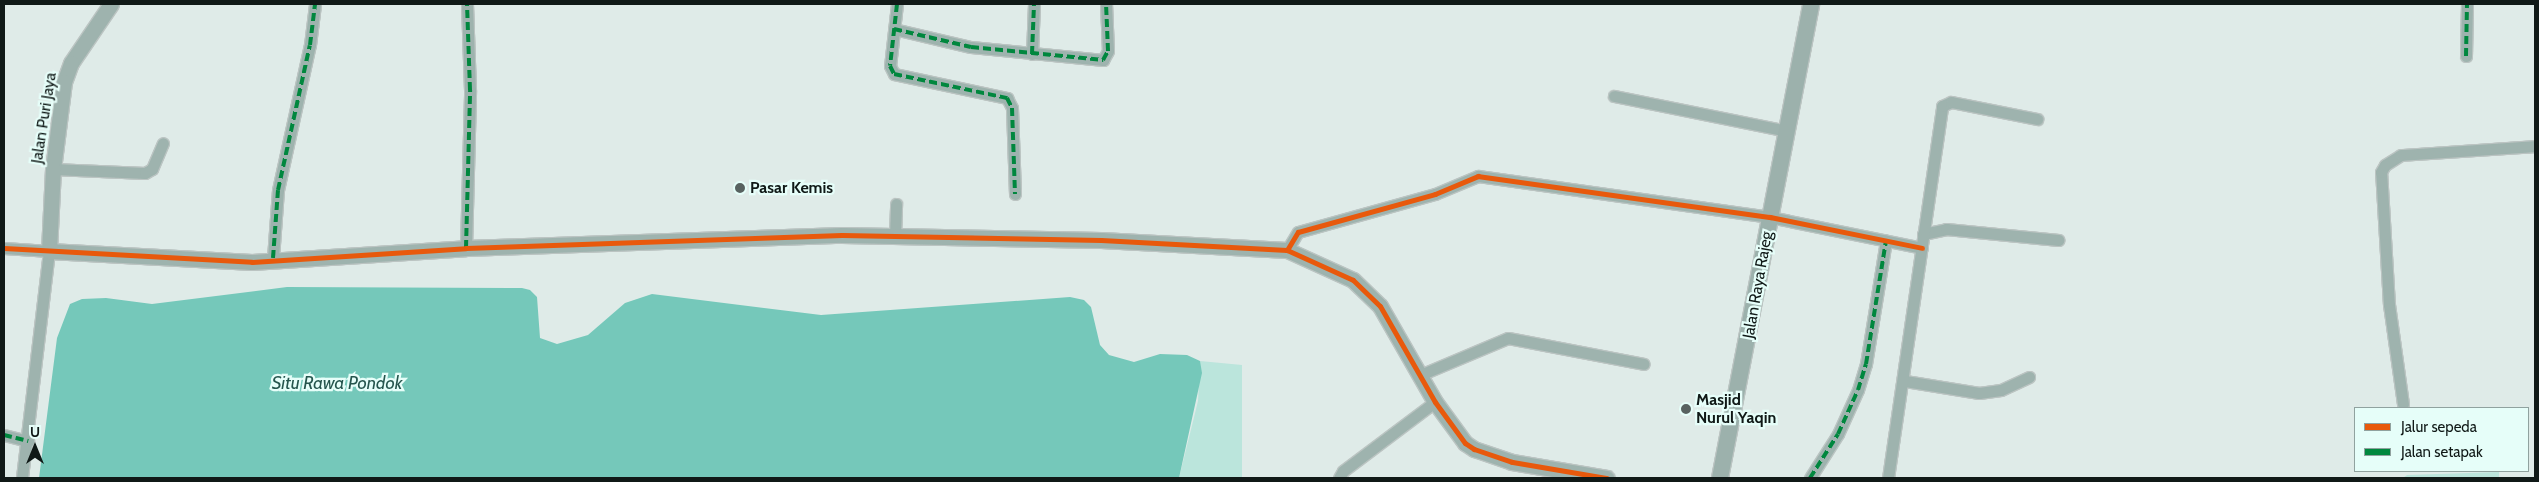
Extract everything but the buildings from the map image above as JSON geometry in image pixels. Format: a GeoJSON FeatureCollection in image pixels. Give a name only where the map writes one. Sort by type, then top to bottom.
{"type":"FeatureCollection","features":[{"type":"Feature","properties":{"kind":"main road","name":"Jalan Raya Rajeg"},"geometry":{"type":"LineString","coordinates":[[1720,478],[1811,4]]}},
{"type":"Feature","properties":{"kind":"street","name":"Jalan Puri Jaya"},"geometry":{"type":"LineString","coordinates":[[49,251],[53,169],[64,82],[71,63],[111,4]]}},
{"type":"Feature","properties":{"kind":"street"},"geometry":{"type":"LineString","coordinates":[[263,260],[310,45],[315,4]]}},
{"type":"Feature","properties":{"kind":"street"},"geometry":{"type":"LineString","coordinates":[[466,248],[470,90],[467,4]]}},
{"type":"Feature","properties":{"kind":"street"},"geometry":{"type":"LineString","coordinates":[[898,4],[890,66],[898,77],[1007,98],[1012,108],[1015,194]]}},
{"type":"Feature","properties":{"kind":"street"},"geometry":{"type":"LineString","coordinates":[[1032,54],[1034,4]]}},
{"type":"Feature","properties":{"kind":"street"},"geometry":{"type":"LineString","coordinates":[[894,29],[971,47],[1103,60],[1108,51],[1106,4]]}},
{"type":"Feature","properties":{"kind":"street"},"geometry":{"type":"LineString","coordinates":[[2466,56],[2467,4]]}},
{"type":"Feature","properties":{"kind":"street"},"geometry":{"type":"LineString","coordinates":[[1614,96],[1788,131]]}},
{"type":"Feature","properties":{"kind":"street"},"geometry":{"type":"LineString","coordinates":[[1888,478],[1905,381],[1923,234],[1944,104],[1951,102],[2038,119]]}},
{"type":"Feature","properties":{"kind":"street"},"geometry":{"type":"LineString","coordinates":[[53,169],[145,173],[152,169],[163,143]]}},
{"type":"Feature","properties":{"kind":"street"},"geometry":{"type":"LineString","coordinates":[[2403,404],[2389,305],[2381,172],[2401,155],[2535,146]]}},
{"type":"Feature","properties":{"kind":"street"},"geometry":{"type":"LineString","coordinates":[[1286,250],[1298,232],[1435,194],[1478,176],[1770,217],[1922,248]]}},
{"type":"Feature","properties":{"kind":"street"},"geometry":{"type":"LineString","coordinates":[[896,204],[896,236]]}},
{"type":"Feature","properties":{"kind":"street"},"geometry":{"type":"LineString","coordinates":[[1923,234],[1946,230],[2058,240]]}},
{"type":"Feature","properties":{"kind":"street"},"geometry":{"type":"LineString","coordinates":[[4,248],[263,260],[466,248],[896,236],[1101,240],[1286,250],[1358,284],[1385,314],[1435,402],[1465,442],[1474,449],[1512,462],[1607,478]]}},
{"type":"Feature","properties":{"kind":"street"},"geometry":{"type":"LineString","coordinates":[[1810,478],[1838,434],[1864,373],[1886,241]]}},
{"type":"Feature","properties":{"kind":"street"},"geometry":{"type":"LineString","coordinates":[[22,478],[28,441],[49,251]]}},
{"type":"Feature","properties":{"kind":"street"},"geometry":{"type":"LineString","coordinates":[[1420,375],[1508,338],[1644,364]]}},
{"type":"Feature","properties":{"kind":"street"},"geometry":{"type":"LineString","coordinates":[[1905,381],[1979,393],[2001,390],[2029,377]]}},
{"type":"Feature","properties":{"kind":"street"},"geometry":{"type":"LineString","coordinates":[[1339,478],[1343,471],[1435,402]]}},
{"type":"Feature","properties":{"kind":"street"},"geometry":{"type":"LineString","coordinates":[[4,435],[28,441]]}},
{"type":"Feature","properties":{"kind":"shaded area"},"geometry":{"type":"Polygon","coordinates":[[[1200,361],[1242,365],[1242,478],[1179,478],[1198,401],[1200,361]]]}},
{"type":"Feature","properties":{"kind":"shaded area"},"geometry":{"type":"Polygon","coordinates":[[[2499,472],[2499,478],[2403,478],[2407,475],[2499,472]]]}},
{"type":"Feature","properties":{"kind":"water","name":"Situ Rawa Pondok"},"geometry":{"type":"Polygon","coordinates":[[[287,287],[522,288],[530,290],[537,297],[540,338],[557,344],[588,335],[625,303],[652,294],[821,315],[1070,297],[1084,300],[1091,307],[1100,345],[1109,355],[1134,362],[1160,354],[1187,355],[1200,361],[1202,373],[1179,478],[39,478],[57,338],[70,304],[82,299],[106,298],[152,304],[287,287]]]}},
{"type":"Feature","properties":{"kind":"marked path"},"geometry":{"type":"LineString","coordinates":[[273,258],[278,190],[310,45],[315,4]]}},
{"type":"Feature","properties":{"kind":"marked path"},"geometry":{"type":"LineString","coordinates":[[466,248],[470,90],[467,4]]}},
{"type":"Feature","properties":{"kind":"marked path"},"geometry":{"type":"LineString","coordinates":[[897,4],[890,66],[894,74],[1007,98],[1012,108],[1015,194]]}},
{"type":"Feature","properties":{"kind":"marked path"},"geometry":{"type":"LineString","coordinates":[[1032,54],[1034,4]]}},
{"type":"Feature","properties":{"kind":"marked path"},"geometry":{"type":"LineString","coordinates":[[894,29],[971,47],[1103,60],[1108,51],[1106,4]]}},
{"type":"Feature","properties":{"kind":"marked path"},"geometry":{"type":"LineString","coordinates":[[2466,56],[2467,4]]}},
{"type":"Feature","properties":{"kind":"marked path"},"geometry":{"type":"LineString","coordinates":[[1810,478],[1838,434],[1858,390],[1866,364],[1886,241]]}},
{"type":"Feature","properties":{"kind":"marked path"},"geometry":{"type":"LineString","coordinates":[[4,435],[28,441]]}},
{"type":"Feature","properties":{"kind":"cycle path"},"geometry":{"type":"LineString","coordinates":[[1287,250],[1298,232],[1435,194],[1478,176],[1770,217],[1922,248]]}},
{"type":"Feature","properties":{"kind":"cycle path"},"geometry":{"type":"LineString","coordinates":[[4,248],[252,262],[466,248],[842,235],[1101,240],[1287,250],[1353,280],[1380,306],[1435,402],[1465,443],[1474,449],[1512,462],[1607,478]]}},
{"type":"Feature","properties":{"kind":"place","name":"Pasar Kemis"},"geometry":{"type":"Point","coordinates":[740,188]}},
{"type":"Feature","properties":{"kind":"place","name":"Masjid Nurul Yaqin"},"geometry":{"type":"Point","coordinates":[1686,409]}}]}
